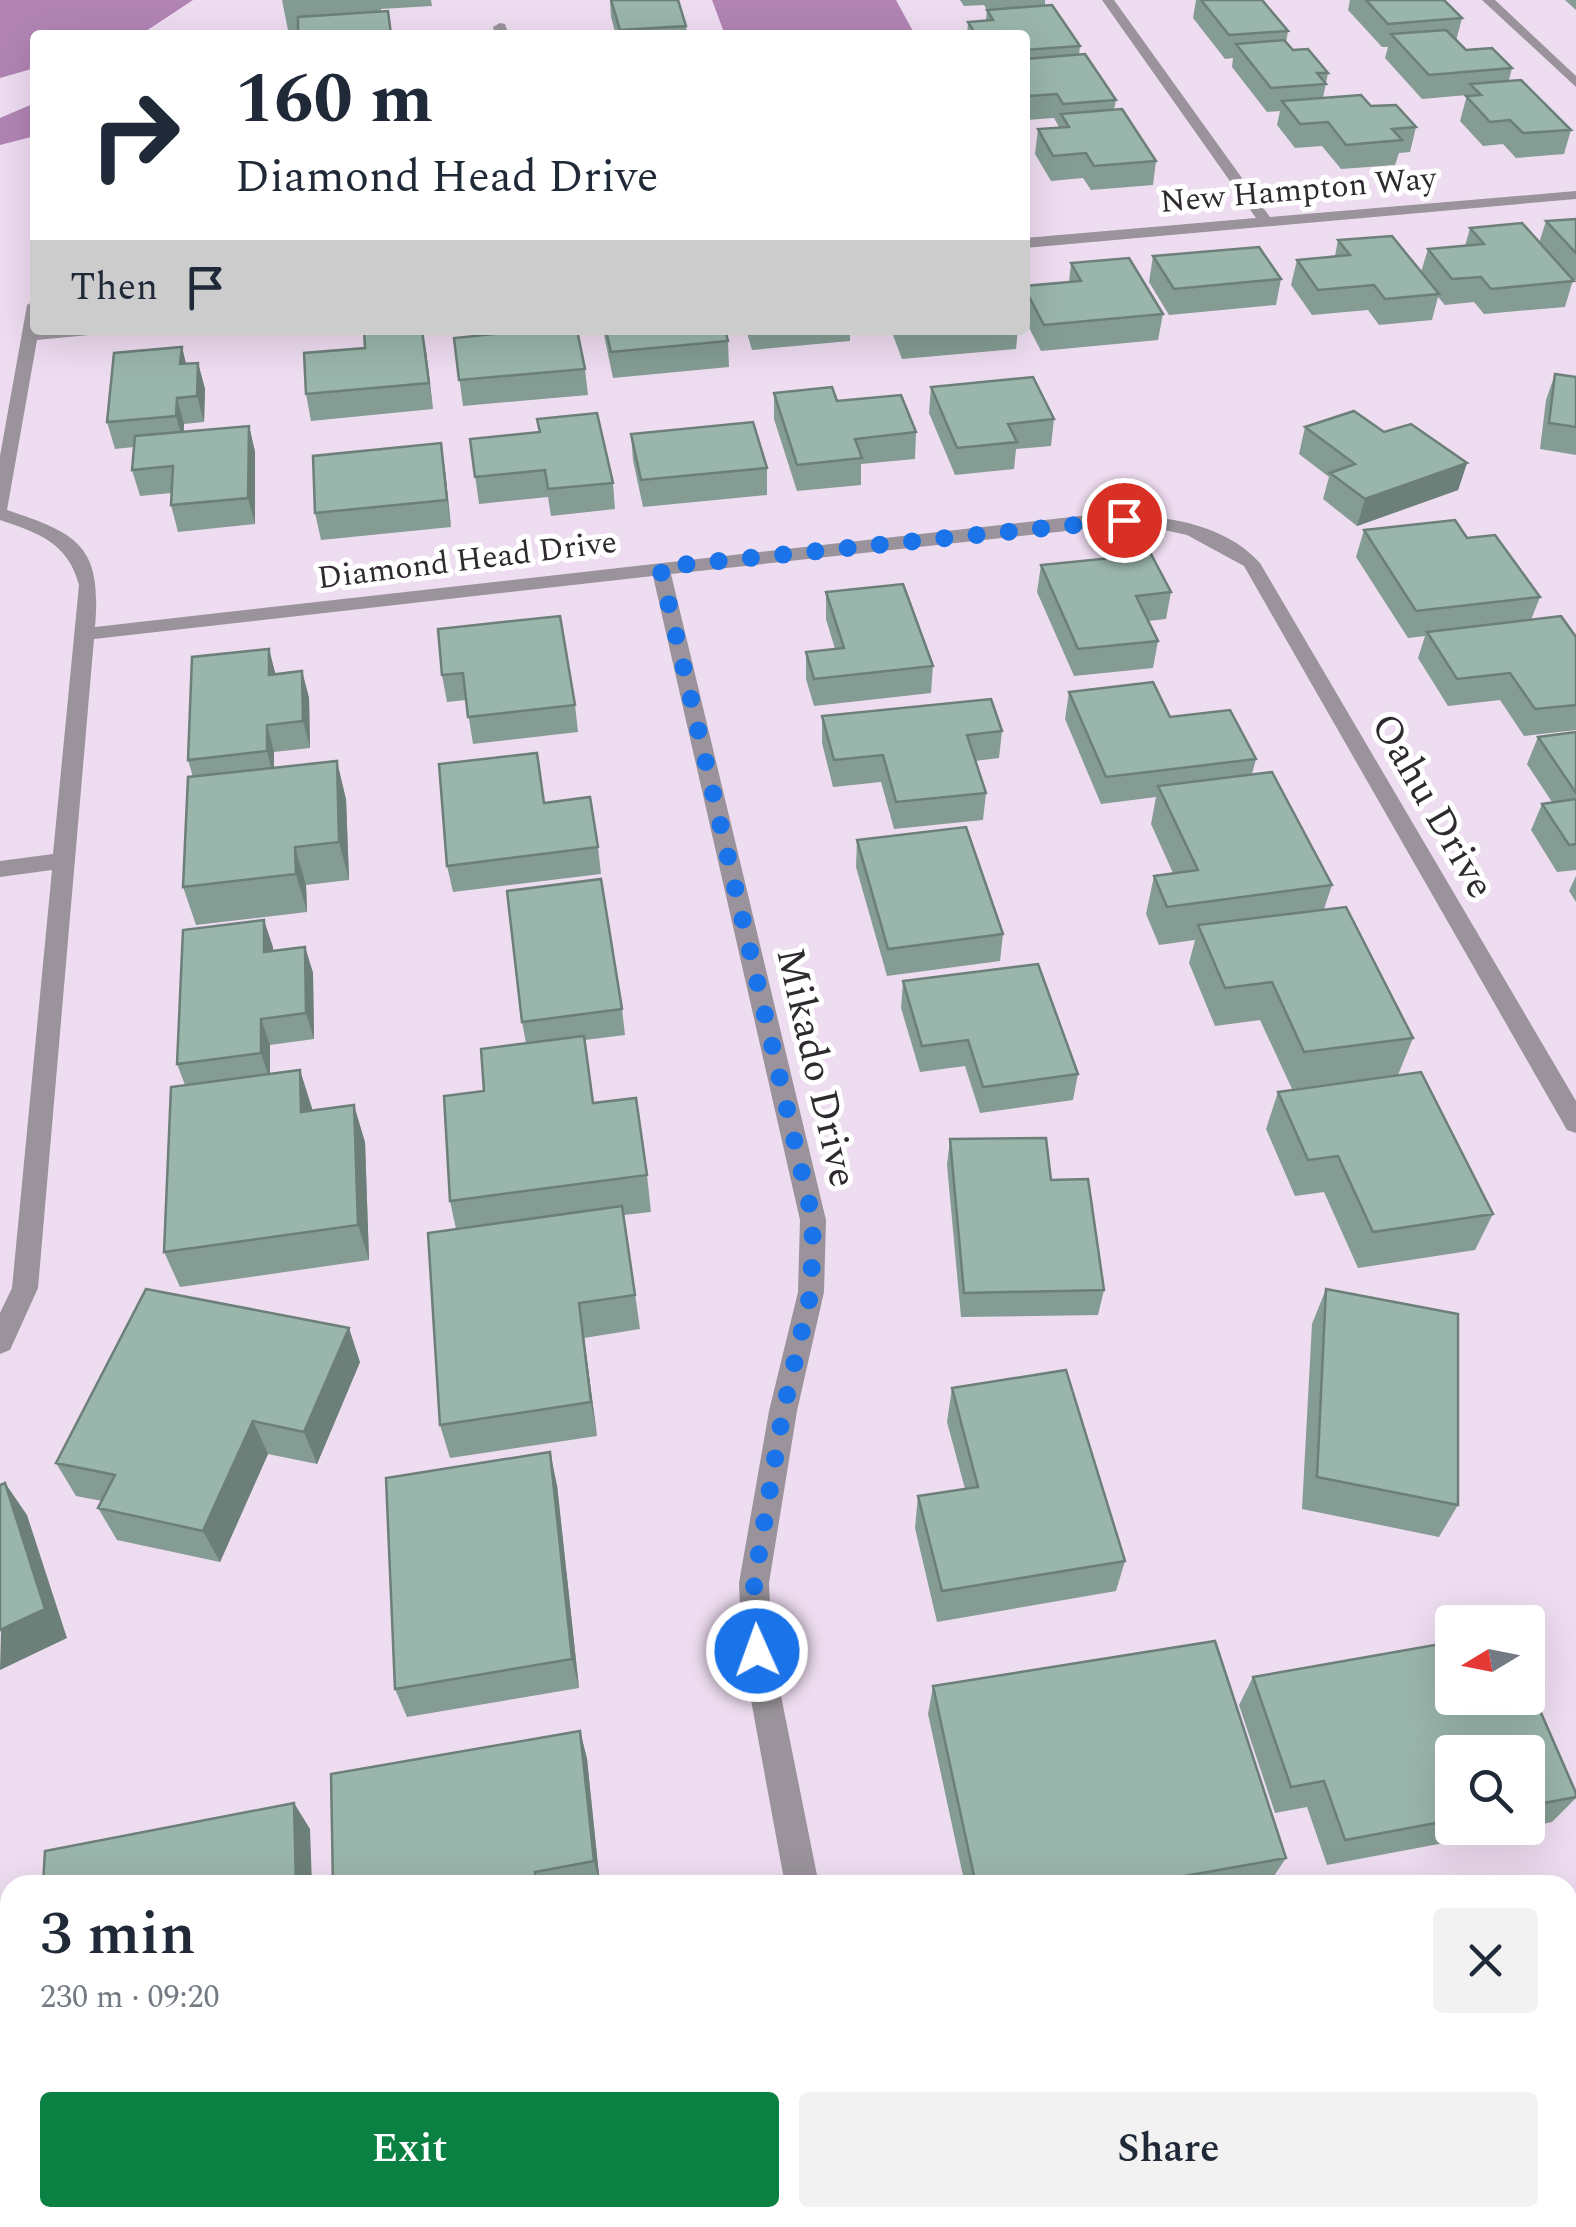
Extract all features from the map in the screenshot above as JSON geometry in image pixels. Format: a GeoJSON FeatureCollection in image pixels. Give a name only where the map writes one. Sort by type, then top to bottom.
{"type":"FeatureCollection","features":[{"type":"Feature","properties":{"kind":"street"},"geometry":{"type":"LineString","coordinates":[[1108,0],[1266,222]]}},
{"type":"Feature","properties":{"kind":"street"},"geometry":{"type":"LineString","coordinates":[[1488,0],[1576,82]]}},
{"type":"Feature","properties":{"kind":"street","name":"New Hampton Way"},"geometry":{"type":"LineString","coordinates":[[1030,244],[1576,195]]}},
{"type":"Feature","properties":{"kind":"street"},"geometry":{"type":"LineString","coordinates":[[0,506],[30,336],[40,335]]}},
{"type":"Feature","properties":{"kind":"street"},"geometry":{"type":"LineString","coordinates":[[0,514],[57,536],[76,548],[89,585],[25,1288],[0,1342]]}},
{"type":"Feature","properties":{"kind":"street","name":"Diamond Head Drive"},"geometry":{"type":"LineString","coordinates":[[84,634],[1088,521],[1151,520],[1213,536]]}},
{"type":"Feature","properties":{"kind":"street","name":"Oahu Drive"},"geometry":{"type":"LineString","coordinates":[[1213,536],[1251,563],[1576,1124]]}},
{"type":"Feature","properties":{"kind":"street","name":"Mikado Drive"},"geometry":{"type":"LineString","coordinates":[[660,567],[813,1220],[811,1292],[783,1412],[754,1583],[757,1651],[800,1875]]}},
{"type":"Feature","properties":{"kind":"street"},"geometry":{"type":"LineString","coordinates":[[0,869],[62,861]]}},
{"type":"Feature","properties":{"kind":"shaded area"},"geometry":{"type":"Polygon","coordinates":[[[0,0],[193,0],[148,30],[30,30],[30,69],[0,78],[0,0]]]}},
{"type":"Feature","properties":{"kind":"shaded area"},"geometry":{"type":"Polygon","coordinates":[[[712,0],[896,0],[912,30],[723,30],[712,0]]]}},
{"type":"Feature","properties":{"kind":"shaded area"},"geometry":{"type":"Polygon","coordinates":[[[30,105],[30,137],[0,145],[0,118],[30,105]]]}},
{"type":"Feature","properties":{"kind":"building"},"geometry":{"type":"Polygon","coordinates":[[[611,0],[678,0],[686,26],[620,30],[611,0]]]}},
{"type":"Feature","properties":{"kind":"building"},"geometry":{"type":"Polygon","coordinates":[[[1201,0],[1262,0],[1288,31],[1229,35],[1201,0]]]}},
{"type":"Feature","properties":{"kind":"building"},"geometry":{"type":"Polygon","coordinates":[[[1366,0],[1444,0],[1462,18],[1388,24],[1366,0]]]}},
{"type":"Feature","properties":{"kind":"building"},"geometry":{"type":"Polygon","coordinates":[[[1052,5],[1080,46],[1030,50],[1030,30],[973,30],[968,22],[993,20],[987,10],[1052,5]]]}},
{"type":"Feature","properties":{"kind":"building"},"geometry":{"type":"Polygon","coordinates":[[[388,11],[390,30],[298,30],[298,17],[388,11]]]}},
{"type":"Feature","properties":{"kind":"building"},"geometry":{"type":"Polygon","coordinates":[[[1446,30],[1466,50],[1492,48],[1512,68],[1429,75],[1391,34],[1446,30]]]}},
{"type":"Feature","properties":{"kind":"building"},"geometry":{"type":"Polygon","coordinates":[[[1284,40],[1293,50],[1308,49],[1328,73],[1317,73],[1326,84],[1271,88],[1236,44],[1284,40]]]}},
{"type":"Feature","properties":{"kind":"building"},"geometry":{"type":"Polygon","coordinates":[[[1085,54],[1116,100],[1063,104],[1057,94],[1030,96],[1030,59],[1085,54]]]}},
{"type":"Feature","properties":{"kind":"building"},"geometry":{"type":"Polygon","coordinates":[[[1521,80],[1571,130],[1523,133],[1510,120],[1490,122],[1466,96],[1481,95],[1470,84],[1521,80]]]}},
{"type":"Feature","properties":{"kind":"building"},"geometry":{"type":"Polygon","coordinates":[[[1361,95],[1371,106],[1396,105],[1416,127],[1392,129],[1402,140],[1346,145],[1328,122],[1300,124],[1282,101],[1361,95]]]}},
{"type":"Feature","properties":{"kind":"building"},"geometry":{"type":"Polygon","coordinates":[[[1122,109],[1156,161],[1094,166],[1086,153],[1053,156],[1038,129],[1069,127],[1061,114],[1122,109]]]}},
{"type":"Feature","properties":{"kind":"building"},"geometry":{"type":"Polygon","coordinates":[[[1576,219],[1576,253],[1546,221],[1576,219]]]}},
{"type":"Feature","properties":{"kind":"building"},"geometry":{"type":"Polygon","coordinates":[[[1522,223],[1574,281],[1491,289],[1481,277],[1452,279],[1428,249],[1484,244],[1470,228],[1522,223]]]}},
{"type":"Feature","properties":{"kind":"building"},"geometry":{"type":"Polygon","coordinates":[[[1392,236],[1439,294],[1385,299],[1374,285],[1318,290],[1297,260],[1350,255],[1338,240],[1392,236]]]}},
{"type":"Feature","properties":{"kind":"building"},"geometry":{"type":"Polygon","coordinates":[[[1259,247],[1281,279],[1174,289],[1153,256],[1259,247]]]}},
{"type":"Feature","properties":{"kind":"building"},"geometry":{"type":"Polygon","coordinates":[[[1129,258],[1163,314],[1044,325],[1030,298],[1030,286],[1081,281],[1071,263],[1129,258]]]}},
{"type":"Feature","properties":{"kind":"building"},"geometry":{"type":"Polygon","coordinates":[[[364,335],[423,335],[429,383],[306,394],[304,353],[365,348],[364,335]]]}},
{"type":"Feature","properties":{"kind":"building"},"geometry":{"type":"Polygon","coordinates":[[[578,335],[585,369],[459,380],[454,338],[578,335]]]}},
{"type":"Feature","properties":{"kind":"building"},"geometry":{"type":"Polygon","coordinates":[[[607,335],[726,335],[728,341],[611,352],[607,335]]]}},
{"type":"Feature","properties":{"kind":"building"},"geometry":{"type":"Polygon","coordinates":[[[182,347],[180,364],[198,363],[197,396],[177,398],[176,416],[107,422],[114,353],[182,347]]]}},
{"type":"Feature","properties":{"kind":"building"},"geometry":{"type":"Polygon","coordinates":[[[1555,374],[1576,377],[1576,427],[1549,423],[1555,374]]]}},
{"type":"Feature","properties":{"kind":"building"},"geometry":{"type":"Polygon","coordinates":[[[1033,377],[1054,419],[1008,424],[1017,442],[957,448],[931,387],[1033,377]]]}},
{"type":"Feature","properties":{"kind":"building"},"geometry":{"type":"Polygon","coordinates":[[[832,387],[837,401],[901,395],[916,432],[855,439],[862,458],[797,465],[774,393],[832,387]]]}},
{"type":"Feature","properties":{"kind":"building"},"geometry":{"type":"Polygon","coordinates":[[[1354,411],[1384,432],[1411,424],[1467,463],[1365,499],[1330,473],[1355,464],[1305,427],[1354,411]]]}},
{"type":"Feature","properties":{"kind":"building"},"geometry":{"type":"Polygon","coordinates":[[[597,413],[613,483],[548,489],[545,470],[475,477],[470,439],[540,432],[537,419],[597,413]]]}},
{"type":"Feature","properties":{"kind":"building"},"geometry":{"type":"Polygon","coordinates":[[[753,422],[767,468],[641,480],[631,434],[753,422]]]}},
{"type":"Feature","properties":{"kind":"building"},"geometry":{"type":"Polygon","coordinates":[[[249,426],[248,498],[171,505],[173,466],[132,470],[135,436],[249,426]]]}},
{"type":"Feature","properties":{"kind":"building"},"geometry":{"type":"Polygon","coordinates":[[[441,443],[447,500],[315,513],[313,456],[441,443]]]}},
{"type":"Feature","properties":{"kind":"building"},"geometry":{"type":"Polygon","coordinates":[[[1455,520],[1467,538],[1495,535],[1540,597],[1416,611],[1364,530],[1455,520]]]}},
{"type":"Feature","properties":{"kind":"building"},"geometry":{"type":"Polygon","coordinates":[[[1151,554],[1171,592],[1136,596],[1158,641],[1078,649],[1041,565],[1151,554]]]}},
{"type":"Feature","properties":{"kind":"building"},"geometry":{"type":"Polygon","coordinates":[[[903,584],[933,666],[814,679],[806,652],[844,648],[826,592],[903,584]]]}},
{"type":"Feature","properties":{"kind":"building"},"geometry":{"type":"Polygon","coordinates":[[[560,616],[575,705],[468,717],[463,673],[442,675],[438,629],[560,616]]]}},
{"type":"Feature","properties":{"kind":"building"},"geometry":{"type":"Polygon","coordinates":[[[1561,616],[1576,637],[1576,705],[1535,709],[1510,673],[1457,679],[1427,632],[1561,616]]]}},
{"type":"Feature","properties":{"kind":"building"},"geometry":{"type":"Polygon","coordinates":[[[269,649],[269,675],[302,671],[303,721],[267,725],[267,751],[188,760],[192,657],[269,649]]]}},
{"type":"Feature","properties":{"kind":"building"},"geometry":{"type":"Polygon","coordinates":[[[1153,682],[1170,717],[1230,710],[1256,759],[1106,777],[1069,692],[1153,682]]]}},
{"type":"Feature","properties":{"kind":"building"},"geometry":{"type":"Polygon","coordinates":[[[991,699],[1002,731],[967,735],[986,793],[896,802],[883,755],[834,760],[822,716],[991,699]]]}},
{"type":"Feature","properties":{"kind":"building"},"geometry":{"type":"Polygon","coordinates":[[[1576,732],[1576,793],[1538,737],[1576,732]]]}},
{"type":"Feature","properties":{"kind":"building"},"geometry":{"type":"Polygon","coordinates":[[[537,753],[544,803],[590,797],[598,847],[447,866],[439,764],[537,753]]]}},
{"type":"Feature","properties":{"kind":"building"},"geometry":{"type":"Polygon","coordinates":[[[337,761],[339,842],[295,847],[296,874],[183,887],[188,777],[337,761]]]}},
{"type":"Feature","properties":{"kind":"building"},"geometry":{"type":"Polygon","coordinates":[[[1272,772],[1332,885],[1167,907],[1154,876],[1198,870],[1158,786],[1272,772]]]}},
{"type":"Feature","properties":{"kind":"building"},"geometry":{"type":"Polygon","coordinates":[[[1576,799],[1576,844],[1569,845],[1542,804],[1576,799]]]}},
{"type":"Feature","properties":{"kind":"building"},"geometry":{"type":"Polygon","coordinates":[[[966,827],[1003,934],[888,949],[857,840],[966,827]]]}},
{"type":"Feature","properties":{"kind":"building"},"geometry":{"type":"Polygon","coordinates":[[[601,879],[622,1009],[522,1022],[507,891],[601,879]]]}},
{"type":"Feature","properties":{"kind":"building"},"geometry":{"type":"Polygon","coordinates":[[[1346,907],[1413,1038],[1304,1052],[1272,982],[1225,988],[1198,925],[1346,907]]]}},
{"type":"Feature","properties":{"kind":"building"},"geometry":{"type":"Polygon","coordinates":[[[264,920],[264,952],[305,947],[306,1013],[261,1019],[261,1053],[177,1064],[183,930],[264,920]]]}},
{"type":"Feature","properties":{"kind":"building"},"geometry":{"type":"Polygon","coordinates":[[[1038,964],[1078,1074],[983,1087],[968,1040],[922,1046],[903,981],[1038,964]]]}},
{"type":"Feature","properties":{"kind":"building"},"geometry":{"type":"Polygon","coordinates":[[[584,1036],[593,1103],[636,1098],[647,1175],[450,1201],[444,1096],[484,1091],[481,1049],[584,1036]]]}},
{"type":"Feature","properties":{"kind":"building"},"geometry":{"type":"Polygon","coordinates":[[[300,1070],[301,1112],[354,1105],[358,1225],[164,1252],[171,1087],[300,1070]]]}},
{"type":"Feature","properties":{"kind":"building"},"geometry":{"type":"Polygon","coordinates":[[[1421,1072],[1493,1214],[1373,1232],[1338,1156],[1308,1160],[1278,1092],[1421,1072]]]}},
{"type":"Feature","properties":{"kind":"building"},"geometry":{"type":"Polygon","coordinates":[[[1046,1138],[1051,1180],[1088,1179],[1104,1290],[964,1293],[950,1139],[1046,1138]]]}},
{"type":"Feature","properties":{"kind":"building"},"geometry":{"type":"Polygon","coordinates":[[[622,1206],[635,1295],[579,1303],[591,1402],[440,1425],[428,1233],[622,1206]]]}},
{"type":"Feature","properties":{"kind":"building"},"geometry":{"type":"Polygon","coordinates":[[[146,1289],[349,1328],[304,1432],[253,1421],[203,1531],[98,1508],[115,1475],[56,1463],[146,1289]]]}},
{"type":"Feature","properties":{"kind":"building"},"geometry":{"type":"Polygon","coordinates":[[[1326,1289],[1458,1314],[1458,1505],[1317,1477],[1326,1289]]]}},
{"type":"Feature","properties":{"kind":"building"},"geometry":{"type":"Polygon","coordinates":[[[1066,1370],[1125,1561],[942,1591],[918,1496],[978,1487],[952,1388],[1066,1370]]]}},
{"type":"Feature","properties":{"kind":"building"},"geometry":{"type":"Polygon","coordinates":[[[550,1452],[572,1659],[395,1689],[386,1478],[550,1452]]]}},
{"type":"Feature","properties":{"kind":"building"},"geometry":{"type":"Polygon","coordinates":[[[5,1483],[45,1609],[0,1630],[0,1485],[5,1483]]]}},
{"type":"Feature","properties":{"kind":"building"},"geometry":{"type":"Polygon","coordinates":[[[1215,1641],[1286,1858],[1190,1875],[974,1875],[933,1686],[1215,1641]]]}},
{"type":"Feature","properties":{"kind":"building"},"geometry":{"type":"Polygon","coordinates":[[[1435,1645],[1435,1715],[1542,1715],[1576,1797],[1545,1803],[1545,1735],[1435,1735],[1435,1823],[1345,1840],[1324,1781],[1291,1787],[1253,1677],[1435,1645]]]}},
{"type":"Feature","properties":{"kind":"building"},"geometry":{"type":"Polygon","coordinates":[[[580,1731],[594,1861],[535,1875],[333,1875],[331,1774],[580,1731]]]}},
{"type":"Feature","properties":{"kind":"building"},"geometry":{"type":"Polygon","coordinates":[[[294,1803],[296,1875],[44,1875],[45,1851],[294,1803]]]}},
{"type":"Feature","properties":{"kind":"route"},"geometry":{"type":"LineString","coordinates":[[757,1651],[754,1583],[783,1412],[811,1292],[813,1220],[660,567],[1124,520]]}}]}
